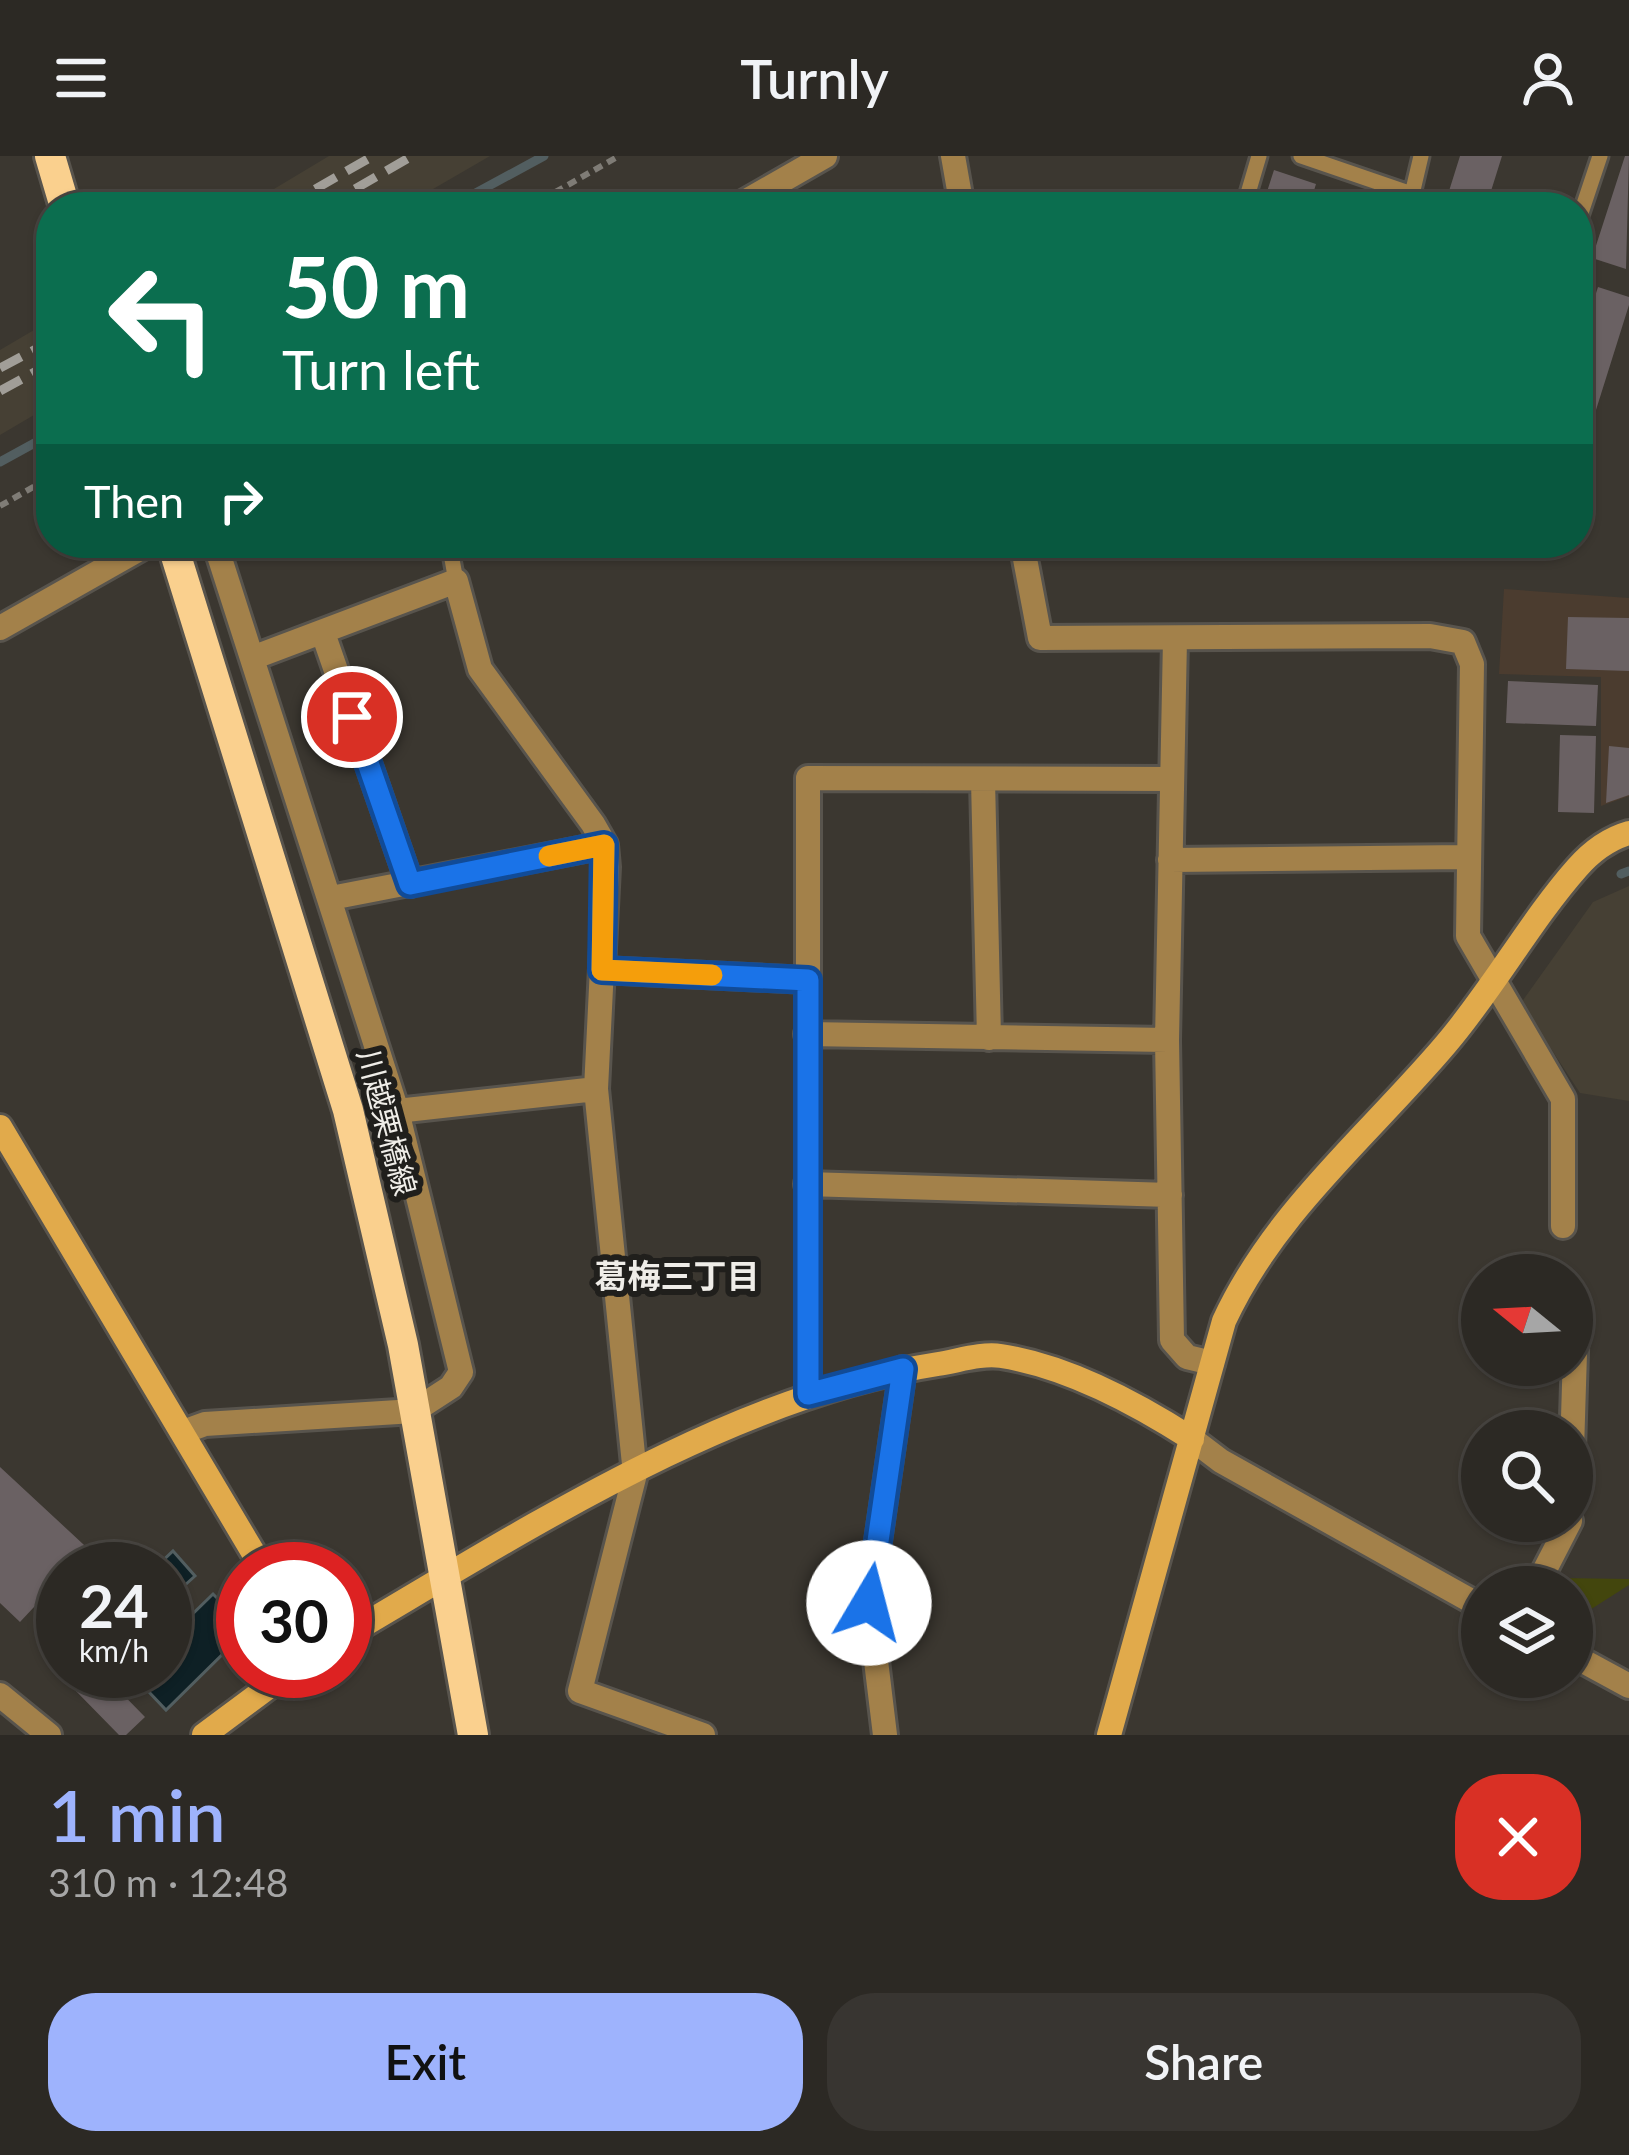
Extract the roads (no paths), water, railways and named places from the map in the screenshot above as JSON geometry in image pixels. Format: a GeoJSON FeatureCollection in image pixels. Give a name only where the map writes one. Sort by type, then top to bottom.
{"type":"FeatureCollection","features":[{"type":"Feature","properties":{"kind":"main road"},"geometry":{"type":"LineString","coordinates":[[50,156],[61,192]]}},
{"type":"Feature","properties":{"kind":"main road","name":"川越栗橋線"},"geometry":{"type":"LineString","coordinates":[[177,558],[320,1006],[375,1214],[473,1735]]}},
{"type":"Feature","properties":{"kind":"street"},"geometry":{"type":"LineString","coordinates":[[762,192],[825,156]]}},
{"type":"Feature","properties":{"kind":"street"},"geometry":{"type":"LineString","coordinates":[[952,156],[959,192]]}},
{"type":"Feature","properties":{"kind":"street"},"geometry":{"type":"LineString","coordinates":[[0,628],[124,558]]}},
{"type":"Feature","properties":{"kind":"street"},"geometry":{"type":"LineString","coordinates":[[183,1432],[205,1424],[414,1411],[451,1387],[461,1372],[397,1112],[220,558]]}},
{"type":"Feature","properties":{"kind":"street"},"geometry":{"type":"LineString","coordinates":[[1025,558],[1040,638],[1430,636],[1463,642],[1472,664],[1468,936],[1493,987],[1563,1100],[1563,1226]]}},
{"type":"Feature","properties":{"kind":"street"},"geometry":{"type":"LineString","coordinates":[[252,658],[456,580],[480,669],[604,845],[596,1089],[635,1474],[580,1691],[703,1735]]}},
{"type":"Feature","properties":{"kind":"street"},"geometry":{"type":"LineString","coordinates":[[323,633],[410,884]]}},
{"type":"Feature","properties":{"kind":"street"},"geometry":{"type":"LineString","coordinates":[[1175,639],[1167,1040],[1172,1340],[1187,1357],[1212,1364]]}},
{"type":"Feature","properties":{"kind":"street"},"geometry":{"type":"LineString","coordinates":[[808,1394],[808,778],[1171,778]]}},
{"type":"Feature","properties":{"kind":"street"},"geometry":{"type":"LineString","coordinates":[[982,779],[989,1038]]}},
{"type":"Feature","properties":{"kind":"street"},"geometry":{"type":"LineString","coordinates":[[1109,1735],[1212,1364],[1239,1288],[1288,1216],[1493,987],[1574,871],[1595,850],[1629,833]]}},
{"type":"Feature","properties":{"kind":"street"},"geometry":{"type":"LineString","coordinates":[[331,898],[604,845]]}},
{"type":"Feature","properties":{"kind":"street"},"geometry":{"type":"LineString","coordinates":[[1170,860],[1466,857]]}},
{"type":"Feature","properties":{"kind":"street"},"geometry":{"type":"LineString","coordinates":[[602,970],[808,980]]}},
{"type":"Feature","properties":{"kind":"street"},"geometry":{"type":"LineString","coordinates":[[807,1034],[1167,1040]]}},
{"type":"Feature","properties":{"kind":"street"},"geometry":{"type":"LineString","coordinates":[[397,1112],[596,1089]]}},
{"type":"Feature","properties":{"kind":"street"},"geometry":{"type":"LineString","coordinates":[[0,1127],[246,1542]]}},
{"type":"Feature","properties":{"kind":"street"},"geometry":{"type":"LineString","coordinates":[[807,1184],[1170,1195]]}},
{"type":"Feature","properties":{"kind":"street"},"geometry":{"type":"LineString","coordinates":[[372,1620],[635,1474],[808,1394],[903,1369],[995,1355],[1045,1366],[1192,1439],[1220,1461],[1461,1594]]}},
{"type":"Feature","properties":{"kind":"street"},"geometry":{"type":"LineString","coordinates":[[884,1735],[869,1603],[903,1369]]}},
{"type":"Feature","properties":{"kind":"street"},"geometry":{"type":"LineString","coordinates":[[1593,1666],[1629,1686]]}},
{"type":"Feature","properties":{"kind":"street"},"geometry":{"type":"LineString","coordinates":[[0,1695],[49,1735]]}},
{"type":"Feature","properties":{"kind":"street"},"geometry":{"type":"LineString","coordinates":[[204,1735],[254,1698]]}},
{"type":"Feature","properties":{"kind":"lane"},"geometry":{"type":"LineString","coordinates":[[1248,192],[1259,156]]}},
{"type":"Feature","properties":{"kind":"lane"},"geometry":{"type":"LineString","coordinates":[[1301,156],[1389,192]]}},
{"type":"Feature","properties":{"kind":"lane"},"geometry":{"type":"LineString","coordinates":[[1413,192],[1421,156]]}},
{"type":"Feature","properties":{"kind":"lane"},"geometry":{"type":"LineString","coordinates":[[1588,192],[1600,156]]}},
{"type":"Feature","properties":{"kind":"lane"},"geometry":{"type":"LineString","coordinates":[[452,558],[456,580]]}},
{"type":"Feature","properties":{"kind":"water"},"geometry":{"type":"Polygon","coordinates":[[[213,1594],[216,1597],[216,1661],[192,1684],[192,1615],[213,1594]]]}},
{"type":"Feature","properties":{"kind":"water"},"geometry":{"type":"Polygon","coordinates":[[[155,1698],[178,1698],[166,1710],[155,1698]]]}},
{"type":"Feature","properties":{"kind":"waterway"},"geometry":{"type":"LineString","coordinates":[[478,192],[544,156]]}},
{"type":"Feature","properties":{"kind":"waterway"},"geometry":{"type":"LineString","coordinates":[[0,462],[36,442]]}},
{"type":"Feature","properties":{"kind":"waterway"},"geometry":{"type":"LineString","coordinates":[[1621,874],[1629,871]]}},
{"type":"Feature","properties":{"kind":"railway"},"geometry":{"type":"LineString","coordinates":[[310,192],[373,156]]}},
{"type":"Feature","properties":{"kind":"railway"},"geometry":{"type":"LineString","coordinates":[[350,192],[412,156]]}},
{"type":"Feature","properties":{"kind":"railway"},"geometry":{"type":"LineString","coordinates":[[0,368],[36,349]]}},
{"type":"Feature","properties":{"kind":"railway"},"geometry":{"type":"LineString","coordinates":[[0,391],[36,371]]}},
{"type":"Feature","properties":{"kind":"district","name":"葛梅三丁目"},"geometry":{"type":"Point","coordinates":[677,1275]}}]}
